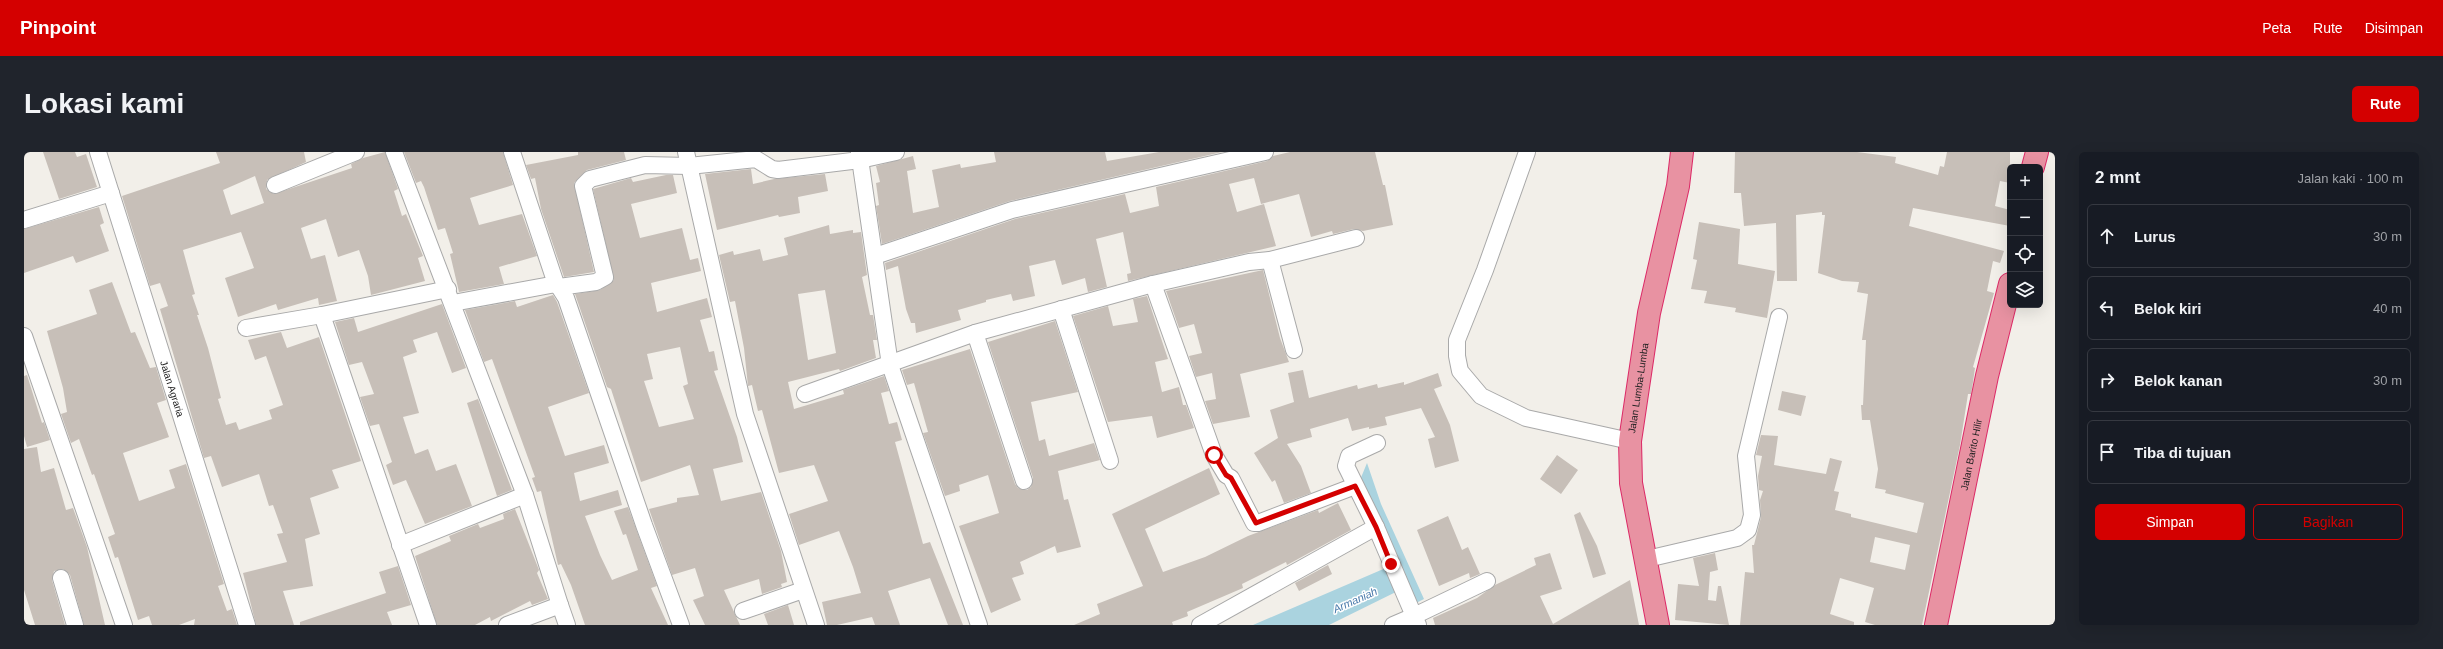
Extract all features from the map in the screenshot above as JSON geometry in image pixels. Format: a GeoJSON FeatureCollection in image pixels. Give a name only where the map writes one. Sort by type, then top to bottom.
{"type":"FeatureCollection","features":[{"type":"Feature","properties":{"kind":"highway","name":"Jalan Lumba-Lumba"},"geometry":{"type":"LineString","coordinates":[[1658,625],[1632,483],[1630,441],[1648,312],[1678,186],[1682,152]]}},
{"type":"Feature","properties":{"kind":"highway"},"geometry":{"type":"LineString","coordinates":[[2034,164],[2037,152]]}},
{"type":"Feature","properties":{"kind":"highway","name":"Jalan Barito Hilir"},"geometry":{"type":"LineString","coordinates":[[1936,625],[1987,376],[2007,296]]}},
{"type":"Feature","properties":{"kind":"street","name":"Jalan Agraria"},"geometry":{"type":"LineString","coordinates":[[98,152],[248,625]]}},
{"type":"Feature","properties":{"kind":"street"},"geometry":{"type":"LineString","coordinates":[[275,185],[356,152]]}},
{"type":"Feature","properties":{"kind":"street"},"geometry":{"type":"LineString","coordinates":[[394,152],[525,495],[567,625]]}},
{"type":"Feature","properties":{"kind":"street"},"geometry":{"type":"LineString","coordinates":[[512,152],[558,285],[565,294],[644,525],[681,625]]}},
{"type":"Feature","properties":{"kind":"street"},"geometry":{"type":"LineString","coordinates":[[246,328],[450,296],[596,282],[605,277],[584,192],[585,181],[645,165],[688,159],[756,158],[772,169],[778,170],[860,156],[896,152]]}},
{"type":"Feature","properties":{"kind":"street"},"geometry":{"type":"LineString","coordinates":[[876,256],[1012,210],[1264,152]]}},
{"type":"Feature","properties":{"kind":"street"},"geometry":{"type":"LineString","coordinates":[[1527,152],[1485,270],[1457,340],[1457,356],[1460,371],[1481,396],[1526,418],[1630,441]]}},
{"type":"Feature","properties":{"kind":"street"},"geometry":{"type":"LineString","coordinates":[[860,156],[876,256],[890,365],[979,625]]}},
{"type":"Feature","properties":{"kind":"street"},"geometry":{"type":"LineString","coordinates":[[688,159],[745,414],[816,625]]}},
{"type":"Feature","properties":{"kind":"street"},"geometry":{"type":"LineString","coordinates":[[24,220],[111,193]]}},
{"type":"Feature","properties":{"kind":"street"},"geometry":{"type":"LineString","coordinates":[[805,394],[890,365],[975,333],[1153,284],[1249,262],[1270,260],[1356,238]]}},
{"type":"Feature","properties":{"kind":"street"},"geometry":{"type":"LineString","coordinates":[[1270,260],[1294,350]]}},
{"type":"Feature","properties":{"kind":"street"},"geometry":{"type":"LineString","coordinates":[[1153,284],[1214,455],[1226,475],[1231,478],[1254,523],[1258,523],[1355,486]]}},
{"type":"Feature","properties":{"kind":"street"},"geometry":{"type":"LineString","coordinates":[[1061,309],[1110,461]]}},
{"type":"Feature","properties":{"kind":"street"},"geometry":{"type":"LineString","coordinates":[[322,315],[428,625]]}},
{"type":"Feature","properties":{"kind":"street"},"geometry":{"type":"LineString","coordinates":[[1647,559],[1737,538],[1748,530],[1752,515],[1746,456],[1778,317]]}},
{"type":"Feature","properties":{"kind":"street"},"geometry":{"type":"LineString","coordinates":[[975,333],[1024,481]]}},
{"type":"Feature","properties":{"kind":"street"},"geometry":{"type":"LineString","coordinates":[[24,336],[124,625]]}},
{"type":"Feature","properties":{"kind":"street"},"geometry":{"type":"LineString","coordinates":[[1377,444],[1347,459],[1346,466],[1376,527],[1416,620]]}},
{"type":"Feature","properties":{"kind":"street"},"geometry":{"type":"LineString","coordinates":[[400,545],[525,495]]}},
{"type":"Feature","properties":{"kind":"street"},"geometry":{"type":"LineString","coordinates":[[1200,625],[1376,527]]}},
{"type":"Feature","properties":{"kind":"street"},"geometry":{"type":"LineString","coordinates":[[61,578],[75,625]]}},
{"type":"Feature","properties":{"kind":"street"},"geometry":{"type":"LineString","coordinates":[[1392,625],[1416,620],[1487,581]]}},
{"type":"Feature","properties":{"kind":"street"},"geometry":{"type":"LineString","coordinates":[[742,611],[803,590]]}},
{"type":"Feature","properties":{"kind":"street"},"geometry":{"type":"LineString","coordinates":[[507,625],[560,605]]}},
{"type":"Feature","properties":{"kind":"water","name":"Armaniah"},"geometry":{"type":"Polygon","coordinates":[[[1367,463],[1381,504],[1424,599],[1414,604],[1406,587],[1329,625],[1253,625],[1395,564],[1360,480],[1367,463]]]}},
{"type":"Feature","properties":{"kind":"building"},"geometry":{"type":"Polygon","coordinates":[[[43,152],[75,152],[77,157],[86,154],[97,187],[59,199],[43,152]]]}},
{"type":"Feature","properties":{"kind":"building"},"geometry":{"type":"Polygon","coordinates":[[[216,152],[304,152],[306,162],[267,180],[266,189],[274,194],[352,168],[351,164],[363,158],[385,152],[398,189],[394,191],[402,216],[406,214],[423,256],[418,258],[425,281],[371,295],[368,276],[359,250],[338,257],[326,219],[301,228],[311,259],[325,255],[337,301],[319,305],[318,298],[278,310],[276,304],[238,317],[225,278],[254,268],[241,232],[183,250],[195,294],[192,295],[208,348],[221,398],[218,399],[226,425],[236,422],[239,430],[272,419],[269,410],[283,405],[266,356],[255,360],[248,340],[281,332],[287,348],[319,337],[361,461],[332,470],[339,488],[310,498],[320,534],[305,539],[313,586],[283,591],[294,625],[256,625],[243,573],[287,562],[277,534],[283,533],[273,505],[269,506],[259,474],[222,487],[211,456],[204,458],[160,309],[168,306],[160,283],[150,286],[122,196],[220,163],[216,152]],[[255,176],[223,190],[231,215],[264,203],[255,176]]]}},
{"type":"Feature","properties":{"kind":"building"},"geometry":{"type":"Polygon","coordinates":[[[404,152],[503,152],[513,185],[470,198],[479,225],[522,214],[537,256],[499,267],[504,284],[459,292],[450,254],[453,253],[445,228],[438,230],[424,187],[421,181],[416,183],[404,152]]]}},
{"type":"Feature","properties":{"kind":"building"},"geometry":{"type":"Polygon","coordinates":[[[578,152],[624,152],[626,160],[587,170],[574,183],[594,272],[564,277],[541,209],[535,178],[531,179],[526,165],[578,155],[578,152]]]}},
{"type":"Feature","properties":{"kind":"building"},"geometry":{"type":"Polygon","coordinates":[[[994,152],[1105,152],[1107,161],[1159,152],[1222,152],[1010,201],[882,244],[876,206],[879,205],[876,183],[880,182],[876,166],[913,156],[916,169],[907,171],[913,213],[939,207],[932,170],[960,164],[961,168],[996,162],[994,152]]]}},
{"type":"Feature","properties":{"kind":"building"},"geometry":{"type":"Polygon","coordinates":[[[1290,152],[1375,152],[1383,185],[1385,185],[1393,225],[1363,231],[1354,229],[1333,234],[1332,231],[1311,237],[1299,194],[1261,204],[1254,178],[1229,184],[1237,212],[1264,204],[1276,246],[1128,281],[1127,274],[1131,273],[1123,232],[1096,239],[1107,287],[1088,292],[1085,278],[1062,285],[1055,260],[1029,266],[1035,296],[1013,301],[1011,294],[986,300],[986,302],[958,310],[961,320],[916,333],[915,323],[911,323],[906,309],[898,266],[886,270],[885,263],[1015,219],[1125,194],[1130,213],[1159,206],[1156,187],[1267,161],[1273,156],[1290,152]]]}},
{"type":"Feature","properties":{"kind":"building"},"geometry":{"type":"Polygon","coordinates":[[[1735,152],[1857,152],[1896,157],[1895,163],[1938,175],[1940,166],[1944,167],[1947,152],[2010,152],[2010,164],[2007,164],[2007,182],[2000,181],[1995,206],[2007,209],[2007,225],[1913,208],[1909,226],[2004,251],[2000,263],[1993,261],[1987,291],[1994,293],[1973,367],[1975,368],[1971,394],[1968,394],[1960,445],[1922,625],[1875,625],[1865,622],[1874,588],[1840,578],[1830,614],[1854,622],[1854,625],[1740,625],[1745,572],[1754,573],[1752,545],[1754,545],[1761,517],[1760,500],[1763,491],[1759,490],[1758,476],[1762,456],[1756,455],[1761,435],[1778,436],[1774,465],[1826,474],[1830,458],[1842,461],[1834,491],[1839,492],[1835,510],[1851,514],[1851,517],[1917,533],[1924,503],[1885,493],[1886,490],[1875,488],[1878,469],[1870,420],[1862,420],[1861,405],[1863,405],[1866,340],[1862,340],[1868,294],[1857,292],[1859,282],[1842,281],[1818,273],[1825,215],[1822,215],[1822,212],[1796,215],[1797,281],[1777,281],[1776,223],[1744,226],[1741,193],[1734,193],[1735,152]],[[1875,537],[1870,562],[1905,570],[1910,545],[1875,537]]]}},
{"type":"Feature","properties":{"kind":"building"},"geometry":{"type":"Polygon","coordinates":[[[751,169],[753,184],[774,179],[825,174],[828,191],[798,197],[800,213],[779,217],[778,215],[717,230],[705,174],[751,169]]]}},
{"type":"Feature","properties":{"kind":"building"},"geometry":{"type":"Polygon","coordinates":[[[666,175],[673,175],[677,193],[631,204],[640,238],[682,228],[690,260],[698,258],[701,271],[651,283],[657,312],[707,298],[712,317],[700,320],[709,352],[714,351],[718,370],[714,371],[737,437],[743,462],[713,469],[721,501],[761,492],[781,551],[787,582],[781,584],[782,587],[762,594],[759,579],[724,590],[740,625],[705,625],[693,600],[704,596],[695,568],[672,575],[649,509],[677,502],[677,498],[699,495],[690,465],[641,482],[611,389],[607,387],[575,294],[600,290],[614,280],[593,189],[631,178],[633,182],[666,175]],[[680,347],[647,354],[653,379],[644,381],[659,427],[694,419],[683,386],[688,384],[680,347]]]}},
{"type":"Feature","properties":{"kind":"building"},"geometry":{"type":"Polygon","coordinates":[[[99,207],[104,223],[100,225],[109,251],[76,263],[73,256],[24,273],[24,229],[99,207]]]}},
{"type":"Feature","properties":{"kind":"building"},"geometry":{"type":"Polygon","coordinates":[[[1699,222],[1740,229],[1738,264],[1775,271],[1767,318],[1735,312],[1736,308],[1704,303],[1707,291],[1691,289],[1697,260],[1693,259],[1699,222]]]}},
{"type":"Feature","properties":{"kind":"building"},"geometry":{"type":"Polygon","coordinates":[[[829,225],[830,234],[853,230],[853,233],[861,232],[867,275],[862,277],[870,315],[873,315],[877,340],[873,340],[876,358],[840,371],[839,369],[788,382],[794,409],[844,394],[843,390],[884,376],[889,391],[881,393],[889,424],[897,422],[902,440],[895,442],[923,544],[930,542],[963,625],[948,625],[930,578],[888,591],[900,625],[875,625],[872,617],[837,625],[827,625],[822,602],[861,593],[839,531],[799,545],[789,514],[828,501],[814,465],[779,473],[762,410],[758,411],[752,385],[748,386],[744,348],[735,301],[730,302],[719,255],[733,251],[734,255],[760,249],[763,261],[788,255],[784,238],[829,225]],[[825,290],[798,294],[808,360],[836,353],[825,290]]]}},
{"type":"Feature","properties":{"kind":"building"},"geometry":{"type":"Polygon","coordinates":[[[1263,270],[1280,338],[1289,362],[1240,374],[1250,417],[1213,424],[1205,401],[1216,399],[1212,373],[1196,377],[1189,356],[1202,353],[1194,324],[1179,328],[1166,291],[1263,270]]]}},
{"type":"Feature","properties":{"kind":"building"},"geometry":{"type":"Polygon","coordinates":[[[112,282],[131,333],[135,332],[150,368],[156,367],[166,400],[157,403],[169,437],[123,453],[139,501],[175,488],[169,470],[186,464],[224,584],[218,586],[227,611],[232,609],[237,625],[194,625],[195,619],[179,625],[152,625],[149,616],[138,620],[118,557],[115,558],[108,537],[115,534],[94,474],[92,475],[79,439],[71,443],[61,414],[67,412],[63,388],[47,331],[97,314],[89,290],[112,282]]]}},
{"type":"Feature","properties":{"kind":"building"},"geometry":{"type":"Polygon","coordinates":[[[553,295],[557,302],[589,393],[548,407],[565,456],[604,445],[609,463],[574,473],[580,501],[618,490],[622,505],[585,516],[600,555],[612,580],[638,570],[626,534],[623,535],[614,511],[628,507],[657,586],[651,588],[668,625],[585,625],[571,585],[561,564],[558,565],[541,491],[537,492],[532,478],[535,477],[492,359],[484,362],[465,310],[515,301],[517,307],[553,295]]]}},
{"type":"Feature","properties":{"kind":"building"},"geometry":{"type":"Polygon","coordinates":[[[1147,296],[1168,359],[1155,362],[1162,392],[1179,387],[1183,405],[1186,405],[1194,428],[1157,438],[1152,416],[1108,422],[1073,316],[1108,306],[1113,326],[1138,322],[1133,299],[1147,296]]]}},
{"type":"Feature","properties":{"kind":"building"},"geometry":{"type":"Polygon","coordinates":[[[442,304],[466,368],[452,373],[437,332],[413,340],[417,352],[403,357],[419,413],[403,417],[415,454],[428,449],[436,471],[456,464],[472,506],[425,524],[406,480],[393,485],[386,465],[392,462],[379,424],[370,426],[360,397],[374,394],[362,362],[349,365],[335,322],[354,318],[358,332],[442,304]]]}},
{"type":"Feature","properties":{"kind":"building"},"geometry":{"type":"Polygon","coordinates":[[[1055,321],[1078,392],[1031,402],[1039,441],[1045,439],[1049,456],[1094,443],[1100,460],[1058,471],[1064,500],[1068,499],[1081,547],[1057,553],[1055,546],[1020,562],[1024,574],[1012,578],[1021,600],[991,613],[959,526],[999,513],[988,475],[959,485],[960,491],[945,496],[923,433],[928,432],[914,383],[907,385],[902,370],[970,349],[1015,484],[1018,488],[1027,490],[1031,487],[1033,478],[988,342],[1055,321]]]}},
{"type":"Feature","properties":{"kind":"building"},"geometry":{"type":"Polygon","coordinates":[[[1303,370],[1309,398],[1357,385],[1358,389],[1377,384],[1378,388],[1404,382],[1404,385],[1438,373],[1442,386],[1434,389],[1450,425],[1459,461],[1435,468],[1428,439],[1435,437],[1421,408],[1385,417],[1387,425],[1369,429],[1369,427],[1352,431],[1348,418],[1310,429],[1312,437],[1287,444],[1301,466],[1311,493],[1284,503],[1275,480],[1272,482],[1254,453],[1278,438],[1270,410],[1294,402],[1288,373],[1303,370]]]}},
{"type":"Feature","properties":{"kind":"building"},"geometry":{"type":"Polygon","coordinates":[[[27,375],[42,423],[44,422],[50,440],[27,447],[24,436],[24,376],[27,375]]]}},
{"type":"Feature","properties":{"kind":"building"},"geometry":{"type":"Polygon","coordinates":[[[1782,391],[1806,396],[1801,416],[1778,410],[1782,391]]]}},
{"type":"Feature","properties":{"kind":"building"},"geometry":{"type":"Polygon","coordinates":[[[478,399],[512,490],[497,496],[467,403],[478,399]]]}},
{"type":"Feature","properties":{"kind":"building"},"geometry":{"type":"Polygon","coordinates":[[[37,447],[41,472],[54,468],[66,510],[73,508],[87,547],[105,625],[84,625],[70,575],[63,569],[54,571],[52,580],[65,625],[35,625],[24,590],[24,449],[37,447]]]}},
{"type":"Feature","properties":{"kind":"building"},"geometry":{"type":"Polygon","coordinates":[[[1557,455],[1578,470],[1561,494],[1540,479],[1557,455]]]}},
{"type":"Feature","properties":{"kind":"building"},"geometry":{"type":"Polygon","coordinates":[[[1209,468],[1220,494],[1145,529],[1163,572],[1205,557],[1248,536],[1318,510],[1319,513],[1338,503],[1351,530],[1287,565],[1286,562],[1242,584],[1243,588],[1187,612],[1188,616],[1172,622],[1173,625],[1074,625],[1100,614],[1097,604],[1143,586],[1112,514],[1209,468]]]}},
{"type":"Feature","properties":{"kind":"building"},"geometry":{"type":"Polygon","coordinates":[[[515,509],[539,570],[537,573],[548,599],[532,605],[530,601],[491,621],[490,617],[475,625],[437,625],[415,556],[451,541],[449,536],[478,524],[480,528],[504,519],[503,514],[515,509]]]}},
{"type":"Feature","properties":{"kind":"building"},"geometry":{"type":"Polygon","coordinates":[[[1580,512],[1597,546],[1606,574],[1593,578],[1574,515],[1580,512]]]}},
{"type":"Feature","properties":{"kind":"building"},"geometry":{"type":"Polygon","coordinates":[[[1448,516],[1462,550],[1468,547],[1480,574],[1470,578],[1469,573],[1439,586],[1417,530],[1448,516]]]}},
{"type":"Feature","properties":{"kind":"building"},"geometry":{"type":"Polygon","coordinates":[[[1550,553],[1562,589],[1540,596],[1553,624],[1630,580],[1639,625],[1435,625],[1433,618],[1477,598],[1495,585],[1536,565],[1534,558],[1550,553]]]}},
{"type":"Feature","properties":{"kind":"building"},"geometry":{"type":"Polygon","coordinates":[[[1715,553],[1718,570],[1710,572],[1708,600],[1716,601],[1718,586],[1721,586],[1729,625],[1675,620],[1678,584],[1699,586],[1693,558],[1715,553]]]}},
{"type":"Feature","properties":{"kind":"building"},"geometry":{"type":"Polygon","coordinates":[[[1328,565],[1332,574],[1299,591],[1295,583],[1328,565]]]}},
{"type":"Feature","properties":{"kind":"building"},"geometry":{"type":"Polygon","coordinates":[[[398,566],[411,605],[387,612],[392,625],[300,625],[300,622],[386,593],[379,572],[398,566]]]}},
{"type":"Feature","properties":{"kind":"building"},"geometry":{"type":"Polygon","coordinates":[[[788,605],[794,625],[768,625],[764,614],[788,605]]]}},
{"type":"Feature","properties":{"kind":"route"},"geometry":{"type":"LineString","coordinates":[[1214,455],[1226,475],[1231,478],[1254,523],[1258,523],[1355,486],[1376,527],[1391,564]]}}]}
